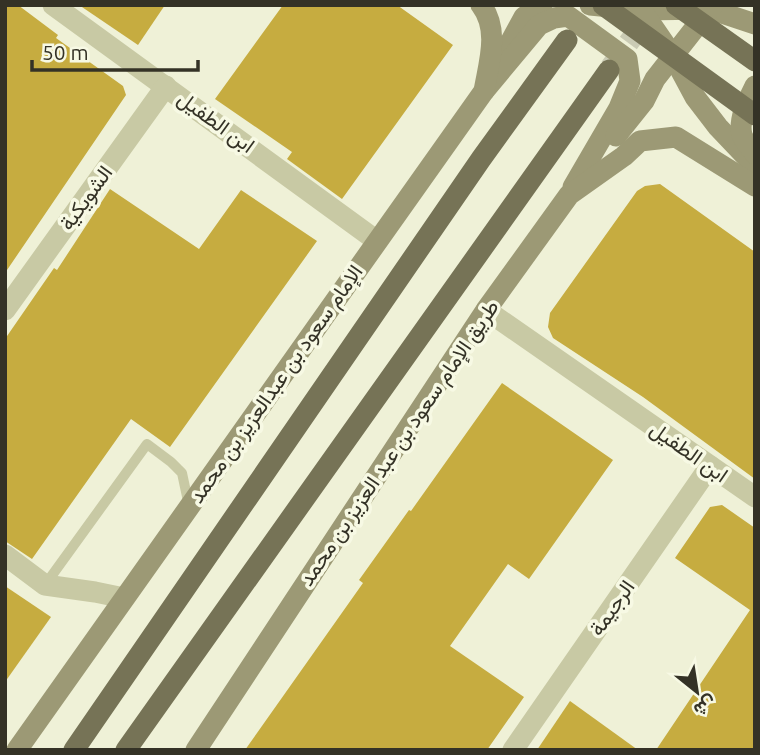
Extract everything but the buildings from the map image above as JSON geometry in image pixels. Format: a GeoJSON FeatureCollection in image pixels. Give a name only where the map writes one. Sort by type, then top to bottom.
{"type":"FeatureCollection","features":[{"type":"Feature","properties":{"kind":"main road"},"geometry":{"type":"LineString","coordinates":[[603,5],[755,114]]}},
{"type":"Feature","properties":{"kind":"main road"},"geometry":{"type":"LineString","coordinates":[[676,5],[755,61]]}},
{"type":"Feature","properties":{"kind":"main road","name":"الإمام سعود بن عبدالعزيز بن محمد"},"geometry":{"type":"LineString","coordinates":[[74,750],[481,159],[567,40]]}},
{"type":"Feature","properties":{"kind":"main road"},"geometry":{"type":"LineString","coordinates":[[125,750],[609,70]]}},
{"type":"Feature","properties":{"kind":"street","name":"ابن الطفيل"},"geometry":{"type":"LineString","coordinates":[[53,5],[377,241]]}},
{"type":"Feature","properties":{"kind":"street","name":"الإمام سعود بن عبدالعزيز بن محمد"},"geometry":{"type":"LineString","coordinates":[[17,750],[484,91],[493,38],[488,14],[481,5]]}},
{"type":"Feature","properties":{"kind":"street"},"geometry":{"type":"LineString","coordinates":[[590,5],[711,7],[755,24]]}},
{"type":"Feature","properties":{"kind":"street"},"geometry":{"type":"LineString","coordinates":[[634,7],[673,56],[695,97],[718,127],[755,166]]}},
{"type":"Feature","properties":{"kind":"street"},"geometry":{"type":"LineString","coordinates":[[634,7],[656,55],[655,79]]}},
{"type":"Feature","properties":{"kind":"street"},"geometry":{"type":"LineString","coordinates":[[569,195],[644,101],[655,79],[711,7]]}},
{"type":"Feature","properties":{"kind":"street"},"geometry":{"type":"LineString","coordinates":[[484,91],[533,9]]}},
{"type":"Feature","properties":{"kind":"street"},"geometry":{"type":"LineString","coordinates":[[484,91],[539,25],[554,18],[568,16],[627,58],[630,81],[619,108],[569,195]]}},
{"type":"Feature","properties":{"kind":"street","name":"الشويكية"},"geometry":{"type":"LineString","coordinates":[[5,310],[166,86]]}},
{"type":"Feature","properties":{"kind":"street"},"geometry":{"type":"LineString","coordinates":[[755,86],[742,122],[742,136],[755,153]]}},
{"type":"Feature","properties":{"kind":"street","name":"طريق الإمام سعود بن عبد العزيز بن محمد"},"geometry":{"type":"LineString","coordinates":[[196,750],[486,310],[569,195],[624,156],[640,141],[676,137],[755,187]]}},
{"type":"Feature","properties":{"kind":"street","name":"ابن الطفيل"},"geometry":{"type":"LineString","coordinates":[[486,310],[755,497]]}},
{"type":"Feature","properties":{"kind":"street","name":"الرجيمة"},"geometry":{"type":"LineString","coordinates":[[513,750],[710,466]]}},
{"type":"Feature","properties":{"kind":"street"},"geometry":{"type":"LineString","coordinates":[[5,555],[45,585],[124,598]]}},
{"type":"Feature","properties":{"kind":"lane"},"geometry":{"type":"LineString","coordinates":[[45,585],[147,444],[182,473],[189,507]]}},
{"type":"Feature","properties":{"kind":"tunnel"},"geometry":{"type":"LineString","coordinates":[[610,68],[649,15]]}}]}
